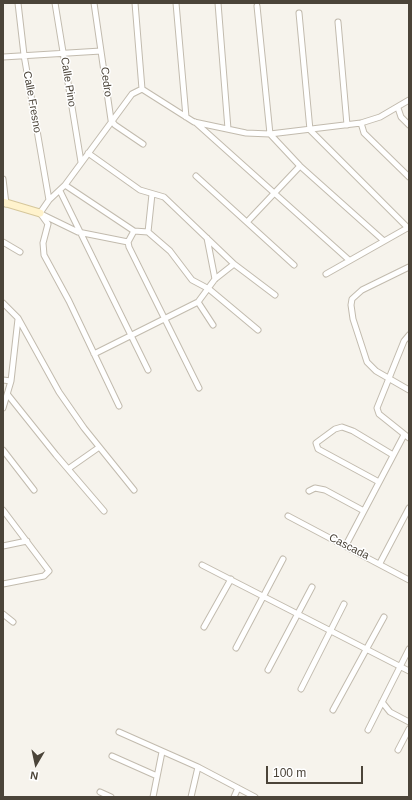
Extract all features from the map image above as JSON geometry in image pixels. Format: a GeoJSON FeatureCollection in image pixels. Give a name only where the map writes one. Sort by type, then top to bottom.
{"type":"FeatureCollection","features":[{"type":"Feature","properties":{"kind":"street","name":"Calle Fresno"},"geometry":{"type":"LineString","coordinates":[[18,3],[24,55],[49,200]]}},
{"type":"Feature","properties":{"kind":"street","name":"Calle Pino"},"geometry":{"type":"LineString","coordinates":[[55,3],[81,162]]}},
{"type":"Feature","properties":{"kind":"street","name":"Cedro"},"geometry":{"type":"LineString","coordinates":[[94,3],[111,120]]}},
{"type":"Feature","properties":{"kind":"street"},"geometry":{"type":"LineString","coordinates":[[135,3],[142,89]]}},
{"type":"Feature","properties":{"kind":"street"},"geometry":{"type":"LineString","coordinates":[[176,3],[186,117]]}},
{"type":"Feature","properties":{"kind":"street"},"geometry":{"type":"LineString","coordinates":[[218,3],[228,129]]}},
{"type":"Feature","properties":{"kind":"street"},"geometry":{"type":"LineString","coordinates":[[257,6],[270,134],[300,166],[384,241]]}},
{"type":"Feature","properties":{"kind":"street"},"geometry":{"type":"LineString","coordinates":[[299,13],[310,130],[408,228],[326,274]]}},
{"type":"Feature","properties":{"kind":"street"},"geometry":{"type":"LineString","coordinates":[[338,22],[347,125]]}},
{"type":"Feature","properties":{"kind":"street"},"geometry":{"type":"LineString","coordinates":[[3,56],[101,51]]}},
{"type":"Feature","properties":{"kind":"street"},"geometry":{"type":"LineString","coordinates":[[142,89],[194,122],[349,260]]}},
{"type":"Feature","properties":{"kind":"street"},"geometry":{"type":"LineString","coordinates":[[40,214],[49,200],[65,185],[111,120],[132,94],[142,89]]}},
{"type":"Feature","properties":{"kind":"street"},"geometry":{"type":"LineString","coordinates":[[194,122],[228,129],[270,134],[310,130],[361,123],[380,117],[398,108],[409,100]]}},
{"type":"Feature","properties":{"kind":"street"},"geometry":{"type":"LineString","coordinates":[[398,108],[401,117],[409,125]]}},
{"type":"Feature","properties":{"kind":"street"},"geometry":{"type":"LineString","coordinates":[[111,120],[115,125],[143,144]]}},
{"type":"Feature","properties":{"kind":"street"},"geometry":{"type":"LineString","coordinates":[[361,123],[364,133],[409,177]]}},
{"type":"Feature","properties":{"kind":"street"},"geometry":{"type":"LineString","coordinates":[[88,153],[140,190],[164,197],[234,264],[274,295]]}},
{"type":"Feature","properties":{"kind":"street"},"geometry":{"type":"LineString","coordinates":[[248,221],[300,166]]}},
{"type":"Feature","properties":{"kind":"street"},"geometry":{"type":"LineString","coordinates":[[196,176],[248,221],[294,265]]}},
{"type":"Feature","properties":{"kind":"street"},"geometry":{"type":"LineString","coordinates":[[3,179],[5,203],[40,214],[78,232],[128,242]]}},
{"type":"Feature","properties":{"kind":"street"},"geometry":{"type":"LineString","coordinates":[[65,185],[134,231],[148,232],[170,251],[192,280],[209,289],[258,330]]}},
{"type":"Feature","properties":{"kind":"street"},"geometry":{"type":"LineString","coordinates":[[60,191],[78,232],[132,335],[148,370]]}},
{"type":"Feature","properties":{"kind":"street"},"geometry":{"type":"LineString","coordinates":[[148,232],[152,194]]}},
{"type":"Feature","properties":{"kind":"street"},"geometry":{"type":"LineString","coordinates":[[40,214],[48,224],[43,243],[44,255],[69,302],[119,406]]}},
{"type":"Feature","properties":{"kind":"street"},"geometry":{"type":"LineString","coordinates":[[134,231],[128,242],[129,247],[199,388]]}},
{"type":"Feature","properties":{"kind":"street"},"geometry":{"type":"LineString","coordinates":[[207,238],[215,279]]}},
{"type":"Feature","properties":{"kind":"street"},"geometry":{"type":"LineString","coordinates":[[3,242],[20,252]]}},
{"type":"Feature","properties":{"kind":"street"},"geometry":{"type":"LineString","coordinates":[[94,354],[198,302],[215,279],[234,264]]}},
{"type":"Feature","properties":{"kind":"street"},"geometry":{"type":"LineString","coordinates":[[409,267],[362,290],[352,300],[351,305],[353,319],[367,362],[376,371],[409,390]]}},
{"type":"Feature","properties":{"kind":"street"},"geometry":{"type":"LineString","coordinates":[[198,302],[213,325]]}},
{"type":"Feature","properties":{"kind":"street"},"geometry":{"type":"LineString","coordinates":[[3,303],[18,318],[59,392],[98,448],[134,490]]}},
{"type":"Feature","properties":{"kind":"street"},"geometry":{"type":"LineString","coordinates":[[3,408],[11,381],[18,318]]}},
{"type":"Feature","properties":{"kind":"street"},"geometry":{"type":"LineString","coordinates":[[346,545],[393,455],[407,437],[379,414],[378,404],[404,341],[409,335]]}},
{"type":"Feature","properties":{"kind":"street"},"geometry":{"type":"LineString","coordinates":[[3,380],[11,381]]}},
{"type":"Feature","properties":{"kind":"street"},"geometry":{"type":"LineString","coordinates":[[8,395],[104,512]]}},
{"type":"Feature","properties":{"kind":"street"},"geometry":{"type":"LineString","coordinates":[[379,482],[318,449],[316,443],[335,429],[342,427],[353,431],[393,455]]}},
{"type":"Feature","properties":{"kind":"street"},"geometry":{"type":"LineString","coordinates":[[68,469],[98,448]]}},
{"type":"Feature","properties":{"kind":"street"},"geometry":{"type":"LineString","coordinates":[[3,450],[34,490]]}},
{"type":"Feature","properties":{"kind":"street"},"geometry":{"type":"LineString","coordinates":[[309,491],[315,488],[325,490],[364,511]]}},
{"type":"Feature","properties":{"kind":"street"},"geometry":{"type":"LineString","coordinates":[[380,563],[409,508]]}},
{"type":"Feature","properties":{"kind":"street"},"geometry":{"type":"LineString","coordinates":[[3,510],[48,568],[48,574],[3,584]]}},
{"type":"Feature","properties":{"kind":"street","name":"Cascada"},"geometry":{"type":"LineString","coordinates":[[288,516],[346,545],[409,580]]}},
{"type":"Feature","properties":{"kind":"street"},"geometry":{"type":"LineString","coordinates":[[3,546],[27,541]]}},
{"type":"Feature","properties":{"kind":"street"},"geometry":{"type":"LineString","coordinates":[[236,648],[283,560]]}},
{"type":"Feature","properties":{"kind":"street"},"geometry":{"type":"LineString","coordinates":[[202,565],[264,595],[409,671]]}},
{"type":"Feature","properties":{"kind":"street"},"geometry":{"type":"LineString","coordinates":[[204,627],[231,579]]}},
{"type":"Feature","properties":{"kind":"street"},"geometry":{"type":"LineString","coordinates":[[268,670],[312,587]]}},
{"type":"Feature","properties":{"kind":"street"},"geometry":{"type":"LineString","coordinates":[[300,689],[344,604]]}},
{"type":"Feature","properties":{"kind":"street"},"geometry":{"type":"LineString","coordinates":[[3,614],[13,622]]}},
{"type":"Feature","properties":{"kind":"street"},"geometry":{"type":"LineString","coordinates":[[333,710],[365,648],[384,617]]}},
{"type":"Feature","properties":{"kind":"street"},"geometry":{"type":"LineString","coordinates":[[368,730],[409,649]]}},
{"type":"Feature","properties":{"kind":"street"},"geometry":{"type":"LineString","coordinates":[[382,702],[390,712],[409,722]]}},
{"type":"Feature","properties":{"kind":"street"},"geometry":{"type":"LineString","coordinates":[[398,750],[409,729]]}},
{"type":"Feature","properties":{"kind":"street"},"geometry":{"type":"LineString","coordinates":[[119,732],[198,767],[255,797]]}},
{"type":"Feature","properties":{"kind":"street"},"geometry":{"type":"LineString","coordinates":[[152,797],[162,752]]}},
{"type":"Feature","properties":{"kind":"street"},"geometry":{"type":"LineString","coordinates":[[112,756],[157,776]]}},
{"type":"Feature","properties":{"kind":"street"},"geometry":{"type":"LineString","coordinates":[[191,797],[198,767]]}},
{"type":"Feature","properties":{"kind":"street"},"geometry":{"type":"LineString","coordinates":[[234,797],[238,788]]}},
{"type":"Feature","properties":{"kind":"street"},"geometry":{"type":"LineString","coordinates":[[100,792],[111,797]]}}]}
